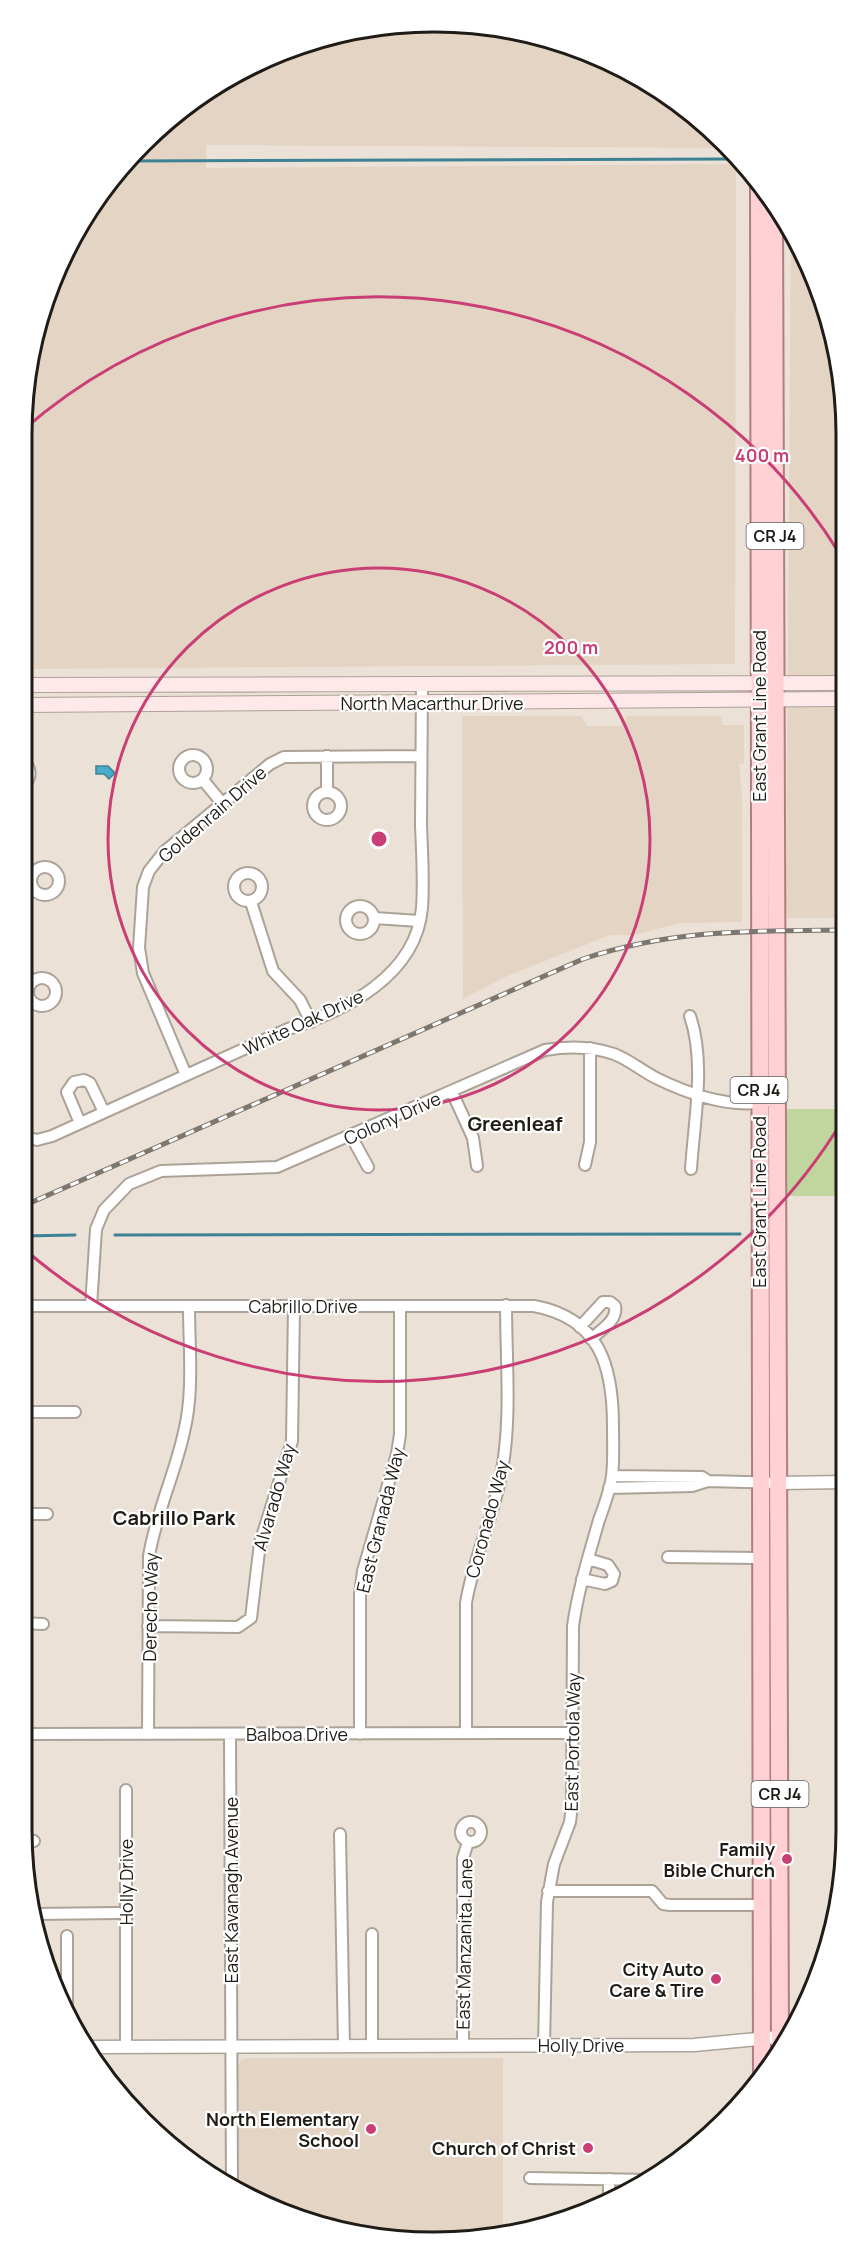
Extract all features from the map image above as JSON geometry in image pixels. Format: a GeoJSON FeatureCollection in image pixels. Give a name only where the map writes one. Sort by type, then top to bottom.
{"type":"FeatureCollection","features":[{"type":"Feature","properties":{"kind":"main road","name":"East Grant Line Road"},"geometry":{"type":"LineString","coordinates":[[759,198],[759,1558],[762,2040]]}},
{"type":"Feature","properties":{"kind":"main road","name":"East Grant Line Road"},"geometry":{"type":"LineString","coordinates":[[774,220],[783,2030]]}},
{"type":"Feature","properties":{"kind":"main road","name":"North Macarthur Drive"},"geometry":{"type":"LineString","coordinates":[[32,685],[422,683],[776,691],[836,698]]}},
{"type":"Feature","properties":{"kind":"main road","name":"North Macarthur Drive"},"geometry":{"type":"LineString","coordinates":[[776,691],[836,684]]}},
{"type":"Feature","properties":{"kind":"main road","name":"North Macarthur Drive"},"geometry":{"type":"LineString","coordinates":[[32,705],[422,703],[759,691]]}},
{"type":"Feature","properties":{"kind":"main road","name":"CR J4"},"geometry":{"type":"LineString","coordinates":[[762,2040],[762,2062]]}},
{"type":"Feature","properties":{"kind":"street","name":"White Oak Drive"},"geometry":{"type":"LineString","coordinates":[[32,1139],[37,1140],[52,1136],[288,1029],[311,1022],[360,998],[396,968],[410,947],[422,907],[422,683]]}},
{"type":"Feature","properties":{"kind":"street"},"geometry":{"type":"LineString","coordinates":[[327,756],[327,792]]}},
{"type":"Feature","properties":{"kind":"street","name":"Goldenrain Drive"},"geometry":{"type":"LineString","coordinates":[[186,1075],[151,997],[143,973],[139,948],[140,903],[149,872],[157,859],[270,764],[284,757],[421,756]]}},
{"type":"Feature","properties":{"kind":"street"},"geometry":{"type":"LineString","coordinates":[[203,780],[222,803]]}},
{"type":"Feature","properties":{"kind":"street"},"geometry":{"type":"LineString","coordinates":[[250,902],[273,971],[300,1000],[311,1022]]}},
{"type":"Feature","properties":{"kind":"street"},"geometry":{"type":"LineString","coordinates":[[375,918],[419,921]]}},
{"type":"Feature","properties":{"kind":"street"},"geometry":{"type":"LineString","coordinates":[[690,1016],[696,1034],[696,1093],[691,1169]]}},
{"type":"Feature","properties":{"kind":"street","name":"Colony Drive"},"geometry":{"type":"LineString","coordinates":[[91,1306],[96,1228],[104,1210],[129,1184],[146,1175],[161,1171],[277,1167],[545,1050],[562,1047],[590,1048],[614,1054],[658,1079],[720,1101],[759,1103],[777,1100]]}},
{"type":"Feature","properties":{"kind":"street"},"geometry":{"type":"LineString","coordinates":[[585,1165],[590,1142],[590,1048]]}},
{"type":"Feature","properties":{"kind":"street"},"geometry":{"type":"LineString","coordinates":[[80,1123],[68,1100],[67,1092],[74,1082],[84,1080],[90,1083],[104,1112]]}},
{"type":"Feature","properties":{"kind":"street"},"geometry":{"type":"LineString","coordinates":[[452,1092],[473,1138],[477,1166]]}},
{"type":"Feature","properties":{"kind":"street"},"geometry":{"type":"LineString","coordinates":[[351,1136],[368,1167]]}},
{"type":"Feature","properties":{"kind":"street"},"geometry":{"type":"LineString","coordinates":[[580,1327],[603,1302],[610,1302],[615,1306],[614,1318],[591,1338]]}},
{"type":"Feature","properties":{"kind":"street","name":"Cabrillo Drive"},"geometry":{"type":"LineString","coordinates":[[32,1306],[506,1305],[549,1309],[564,1315],[591,1338]]}},
{"type":"Feature","properties":{"kind":"street","name":"Coronado Way"},"geometry":{"type":"LineString","coordinates":[[466,1733],[466,1604],[470,1582],[501,1477],[506,1449],[506,1305]]}},
{"type":"Feature","properties":{"kind":"street","name":"Derecho Way"},"geometry":{"type":"LineString","coordinates":[[148,1734],[149,1556],[153,1533],[185,1431],[188,1405],[189,1306]]}},
{"type":"Feature","properties":{"kind":"street","name":"Alvarado Way"},"geometry":{"type":"LineString","coordinates":[[148,1626],[238,1627],[251,1618],[260,1543],[292,1441],[294,1306]]}},
{"type":"Feature","properties":{"kind":"street","name":"East Granada Way"},"geometry":{"type":"LineString","coordinates":[[360,1734],[360,1594],[363,1571],[397,1454],[400,1434],[400,1306]]}},
{"type":"Feature","properties":{"kind":"street","name":"East Portola Way"},"geometry":{"type":"LineString","coordinates":[[544,2046],[548,1891],[570,1822],[573,1626],[582,1579],[612,1476],[613,1395],[610,1372],[591,1338]]}},
{"type":"Feature","properties":{"kind":"street"},"geometry":{"type":"LineString","coordinates":[[32,1412],[75,1412]]}},
{"type":"Feature","properties":{"kind":"street"},"geometry":{"type":"LineString","coordinates":[[612,1476],[702,1477],[708,1481]]}},
{"type":"Feature","properties":{"kind":"street"},"geometry":{"type":"LineString","coordinates":[[609,1488],[692,1486],[708,1481],[836,1482]]}},
{"type":"Feature","properties":{"kind":"street"},"geometry":{"type":"LineString","coordinates":[[32,1514],[47,1514]]}},
{"type":"Feature","properties":{"kind":"street"},"geometry":{"type":"LineString","coordinates":[[669,1557],[759,1558]]}},
{"type":"Feature","properties":{"kind":"street"},"geometry":{"type":"LineString","coordinates":[[582,1579],[605,1584],[612,1581],[614,1574],[609,1565],[588,1559]]}},
{"type":"Feature","properties":{"kind":"street"},"geometry":{"type":"LineString","coordinates":[[32,1624],[43,1624]]}},
{"type":"Feature","properties":{"kind":"street","name":"Balboa Drive"},"geometry":{"type":"LineString","coordinates":[[32,1734],[572,1733]]}},
{"type":"Feature","properties":{"kind":"street","name":"East Kavanagh Avenue"},"geometry":{"type":"LineString","coordinates":[[229,2177],[232,2046],[230,1734]]}},
{"type":"Feature","properties":{"kind":"street","name":"Holly Drive"},"geometry":{"type":"LineString","coordinates":[[126,1790],[126,2046]]}},
{"type":"Feature","properties":{"kind":"street"},"geometry":{"type":"LineString","coordinates":[[340,1834],[344,2046]]}},
{"type":"Feature","properties":{"kind":"street","name":"East Manzanita Lane"},"geometry":{"type":"LineString","coordinates":[[463,2046],[463,1858],[468,1842]]}},
{"type":"Feature","properties":{"kind":"street"},"geometry":{"type":"LineString","coordinates":[[548,1891],[652,1891],[663,1904],[670,1905],[762,1905]]}},
{"type":"Feature","properties":{"kind":"street","name":"Holly Drive"},"geometry":{"type":"LineString","coordinates":[[40,1914],[118,1913]]}},
{"type":"Feature","properties":{"kind":"street"},"geometry":{"type":"LineString","coordinates":[[372,1934],[372,2046]]}},
{"type":"Feature","properties":{"kind":"street"},"geometry":{"type":"LineString","coordinates":[[67,1936],[68,1997]]}},
{"type":"Feature","properties":{"kind":"street","name":"Holly Drive"},"geometry":{"type":"LineString","coordinates":[[94,2047],[544,2046],[776,2041]]}},
{"type":"Feature","properties":{"kind":"street"},"geometry":{"type":"LineString","coordinates":[[530,2178],[633,2180]]}},
{"type":"Feature","properties":{"kind":"street"},"geometry":{"type":"LineString","coordinates":[[609,2179],[609,2192]]}},
{"type":"Feature","properties":{"kind":"shaded area"},"geometry":{"type":"Polygon","coordinates":[[[407,32],[460,32],[486,35],[538,45],[563,53],[634,85],[657,99],[699,131],[717,148],[206,145],[206,168],[732,164],[736,168],[735,664],[32,669],[32,407],[39,355],[53,304],[73,256],[99,210],[131,168],[168,131],[210,99],[256,73],[329,45],[407,32]]]}},
{"type":"Feature","properties":{"kind":"shaded area"},"geometry":{"type":"Polygon","coordinates":[[[791,250],[805,280],[822,329],[835,407],[836,918],[786,918],[791,250]]]}},
{"type":"Feature","properties":{"kind":"shaded area"},"geometry":{"type":"Polygon","coordinates":[[[462,716],[581,716],[587,726],[620,726],[628,716],[721,716],[723,725],[744,725],[744,763],[739,764],[742,798],[742,922],[679,923],[635,935],[610,935],[505,977],[463,999],[462,716]]]}},
{"type":"Feature","properties":{"kind":"shaded area","name":"North Elementary School"},"geometry":{"type":"Polygon","coordinates":[[[247,2058],[503,2058],[503,2226],[460,2232],[407,2232],[355,2225],[304,2211],[239,2182],[238,2066],[241,2060],[247,2058]]]}},
{"type":"Feature","properties":{"kind":"green space"},"geometry":{"type":"Polygon","coordinates":[[[788,1109],[836,1109],[836,1196],[784,1196],[784,1112],[788,1109]]]}},
{"type":"Feature","properties":{"kind":"water"},"geometry":{"type":"Polygon","coordinates":[[[96,766],[108,766],[115,773],[109,779],[104,774],[96,774],[96,766]]]}},
{"type":"Feature","properties":{"kind":"waterway"},"geometry":{"type":"LineString","coordinates":[[138,161],[727,159]]}},
{"type":"Feature","properties":{"kind":"waterway"},"geometry":{"type":"LineString","coordinates":[[115,1235],[740,1234]]}},
{"type":"Feature","properties":{"kind":"waterway"},"geometry":{"type":"LineString","coordinates":[[32,1236],[75,1235]]}},
{"type":"Feature","properties":{"kind":"railway"},"geometry":{"type":"LineString","coordinates":[[32,1202],[583,959],[616,949],[681,937],[744,932],[836,930]]}},
{"type":"Feature","properties":{"kind":"place","name":"Family Bible Church"},"geometry":{"type":"Point","coordinates":[787,1859]}},
{"type":"Feature","properties":{"kind":"place","name":"City Auto Care & Tire"},"geometry":{"type":"Point","coordinates":[716,1979]}},
{"type":"Feature","properties":{"kind":"place","name":"North Elementary School"},"geometry":{"type":"Point","coordinates":[371,2129]}},
{"type":"Feature","properties":{"kind":"place","name":"Church of Christ"},"geometry":{"type":"Point","coordinates":[588,2148]}},
{"type":"Feature","properties":{"kind":"district","name":"Greenleaf"},"geometry":{"type":"Point","coordinates":[515,1123]}},
{"type":"Feature","properties":{"kind":"district","name":"Cabrillo Park"},"geometry":{"type":"Point","coordinates":[174,1517]}}]}
